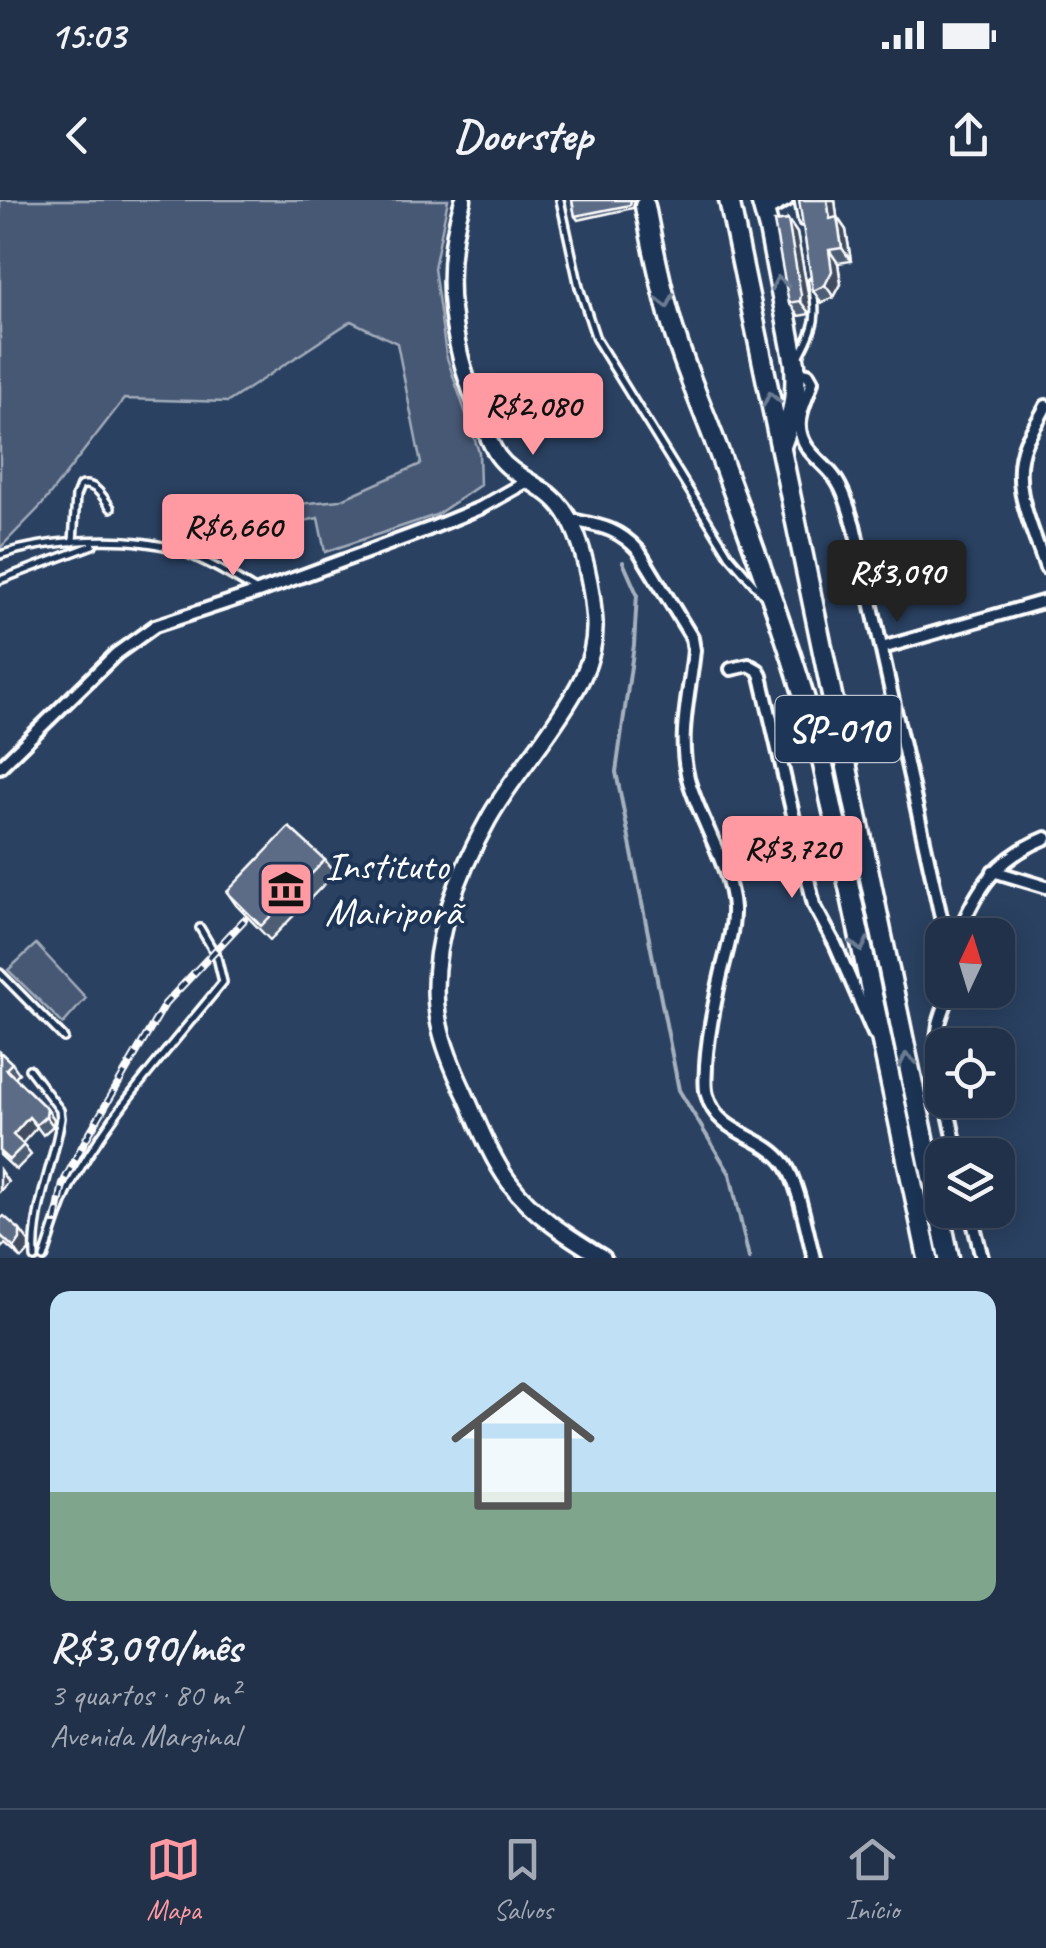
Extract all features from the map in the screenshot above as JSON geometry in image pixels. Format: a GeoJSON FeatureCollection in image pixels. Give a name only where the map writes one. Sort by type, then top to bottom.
{"type":"FeatureCollection","features":[{"type":"Feature","properties":{"kind":"highway","name":"SP-010"},"geometry":{"type":"LineString","coordinates":[[729,200],[948,1258]]}},
{"type":"Feature","properties":{"kind":"highway","name":"SP-010"},"geometry":{"type":"LineString","coordinates":[[645,206],[671,320],[794,658],[822,760],[928,1258]]}},
{"type":"Feature","properties":{"kind":"highway"},"geometry":{"type":"LineString","coordinates":[[763,206],[795,368],[793,414],[781,446]]}},
{"type":"Feature","properties":{"kind":"street"},"geometry":{"type":"LineString","coordinates":[[462,200],[452,243],[449,286],[464,375],[497,455],[508,468],[551,495],[572,520],[594,617],[591,658],[566,708],[488,820],[466,865],[441,938],[435,996],[447,1052],[509,1182],[555,1227],[603,1258]]}},
{"type":"Feature","properties":{"kind":"street"},"geometry":{"type":"LineString","coordinates":[[763,206],[787,200]]}},
{"type":"Feature","properties":{"kind":"street"},"geometry":{"type":"LineString","coordinates":[[795,368],[808,374],[812,381],[800,428],[808,450],[834,476],[846,498],[941,918]]}},
{"type":"Feature","properties":{"kind":"street"},"geometry":{"type":"LineString","coordinates":[[1046,406],[1026,442],[1020,467],[1022,498],[1046,568]]}},
{"type":"Feature","properties":{"kind":"street"},"geometry":{"type":"LineString","coordinates":[[0,767],[116,654],[155,626],[429,529],[480,508],[528,481]]}},
{"type":"Feature","properties":{"kind":"street"},"geometry":{"type":"LineString","coordinates":[[572,520],[613,529],[628,538],[692,638],[694,650],[684,730],[687,774],[733,904],[733,922],[712,1010],[706,1095],[723,1122],[777,1155],[786,1165],[814,1258]]}},
{"type":"Feature","properties":{"kind":"street"},"geometry":{"type":"LineString","coordinates":[[882,648],[1046,602]]}},
{"type":"Feature","properties":{"kind":"street"},"geometry":{"type":"LineString","coordinates":[[731,670],[748,665],[761,676],[814,905],[883,1055]]}},
{"type":"Feature","properties":{"kind":"street"},"geometry":{"type":"LineString","coordinates":[[966,918],[993,871],[1016,852],[1046,838]]}},
{"type":"Feature","properties":{"kind":"street"},"geometry":{"type":"LineString","coordinates":[[993,871],[1046,887]]}},
{"type":"Feature","properties":{"kind":"street"},"geometry":{"type":"LineString","coordinates":[[974,1228],[982,1258]]}},
{"type":"Feature","properties":{"kind":"lane"},"geometry":{"type":"LineString","coordinates":[[560,200],[579,287],[596,339],[730,555],[776,610]]}},
{"type":"Feature","properties":{"kind":"lane"},"geometry":{"type":"LineString","coordinates":[[798,200],[804,236]]}},
{"type":"Feature","properties":{"kind":"lane"},"geometry":{"type":"LineString","coordinates":[[795,368],[814,324],[816,309],[810,273]]}},
{"type":"Feature","properties":{"kind":"lane"},"geometry":{"type":"LineString","coordinates":[[73,542],[80,486],[94,488],[112,508]]}},
{"type":"Feature","properties":{"kind":"lane"},"geometry":{"type":"LineString","coordinates":[[0,555],[24,547],[73,542],[146,542],[210,564],[258,592]]}},
{"type":"Feature","properties":{"kind":"lane"},"geometry":{"type":"LineString","coordinates":[[0,580],[100,542]]}},
{"type":"Feature","properties":{"kind":"lane"},"geometry":{"type":"LineString","coordinates":[[44,1258],[62,1205],[85,1160],[112,1119],[223,982],[200,928]]}},
{"type":"Feature","properties":{"kind":"lane"},"geometry":{"type":"LineString","coordinates":[[0,973],[64,1038]]}},
{"type":"Feature","properties":{"kind":"lane"},"geometry":{"type":"LineString","coordinates":[[29,1069],[60,1110],[61,1118],[34,1241],[35,1258]]}},
{"type":"Feature","properties":{"kind":"shaded area"},"geometry":{"type":"Polygon","coordinates":[[[0,200],[448,200],[434,268],[446,355],[479,452],[480,485],[436,515],[325,552],[318,518],[257,531],[246,509],[340,500],[421,464],[397,343],[351,321],[228,402],[124,399],[41,506],[0,548],[0,200]]]}},
{"type":"Feature","properties":{"kind":"shaded area"},"geometry":{"type":"Polygon","coordinates":[[[36,944],[86,998],[63,1024],[8,970],[36,944]]]}},
{"type":"Feature","properties":{"kind":"building"},"geometry":{"type":"Polygon","coordinates":[[[572,200],[631,200],[630,205],[575,216],[572,200]]]}},
{"type":"Feature","properties":{"kind":"building"},"geometry":{"type":"Polygon","coordinates":[[[799,200],[827,200],[830,219],[837,217],[842,248],[829,250],[832,271],[825,285],[813,291],[799,200]]]}},
{"type":"Feature","properties":{"kind":"building"},"geometry":{"type":"Polygon","coordinates":[[[788,220],[801,295],[800,301],[789,303],[774,222],[788,220]]]}},
{"type":"Feature","properties":{"kind":"building","name":"Instituto Mairiporã"},"geometry":{"type":"Polygon","coordinates":[[[289,827],[325,860],[261,926],[227,892],[289,827]]]}},
{"type":"Feature","properties":{"kind":"building"},"geometry":{"type":"Polygon","coordinates":[[[0,1052],[12,1063],[6,1069],[47,1109],[46,1116],[36,1125],[29,1117],[13,1135],[24,1145],[9,1160],[0,1152],[0,1052]]]}},
{"type":"Feature","properties":{"kind":"building"},"geometry":{"type":"Polygon","coordinates":[[[4,1216],[20,1230],[14,1248],[0,1235],[0,1219],[4,1216]]]}},
{"type":"Feature","properties":{"kind":"waterway"},"geometry":{"type":"LineString","coordinates":[[623,562],[637,594],[616,772],[679,1090],[730,1174],[749,1258]]}},
{"type":"Feature","properties":{"kind":"railway"},"geometry":{"type":"LineString","coordinates":[[56,1221],[63,1183],[165,1004],[244,920]]}},
{"type":"Feature","properties":{"kind":"place","name":"Instituto Mairiporã"},"geometry":{"type":"Point","coordinates":[286,889]}}]}
